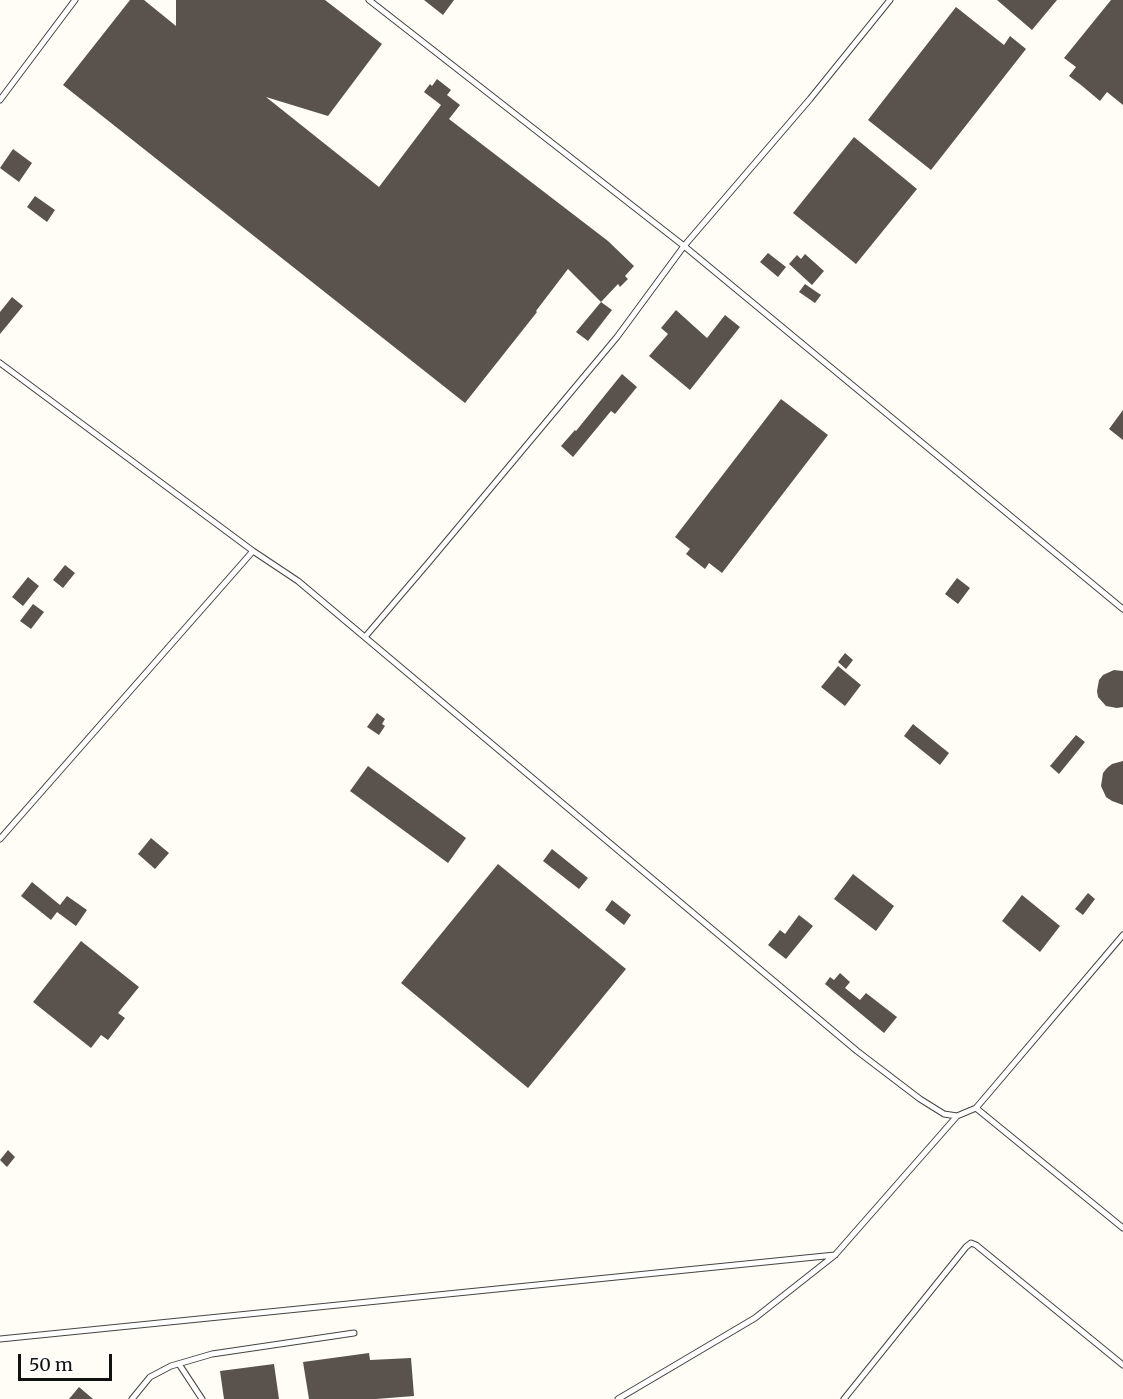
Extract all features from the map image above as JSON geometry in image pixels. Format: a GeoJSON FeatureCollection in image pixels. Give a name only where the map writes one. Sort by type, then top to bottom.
{"type":"FeatureCollection","features":[{"type":"Feature","properties":{"kind":"lane"},"geometry":{"type":"LineString","coordinates":[[0,100],[75,0]]}},
{"type":"Feature","properties":{"kind":"lane"},"geometry":{"type":"LineString","coordinates":[[369,0],[684,246],[1123,609]]}},
{"type":"Feature","properties":{"kind":"lane"},"geometry":{"type":"LineString","coordinates":[[365,638],[617,337],[684,246],[810,99],[890,0]]}},
{"type":"Feature","properties":{"kind":"lane"},"geometry":{"type":"LineString","coordinates":[[0,363],[253,551],[298,581],[858,1051],[920,1099],[944,1114],[957,1116]]}},
{"type":"Feature","properties":{"kind":"lane"},"geometry":{"type":"LineString","coordinates":[[0,839],[253,551]]}},
{"type":"Feature","properties":{"kind":"lane"},"geometry":{"type":"LineString","coordinates":[[618,1399],[755,1318],[835,1255],[957,1116],[976,1108],[1123,935]]}},
{"type":"Feature","properties":{"kind":"lane"},"geometry":{"type":"LineString","coordinates":[[976,1108],[1123,1228]]}},
{"type":"Feature","properties":{"kind":"lane"},"geometry":{"type":"LineString","coordinates":[[844,1399],[971,1243],[1123,1365]]}},
{"type":"Feature","properties":{"kind":"lane"},"geometry":{"type":"LineString","coordinates":[[0,1338],[835,1255]]}},
{"type":"Feature","properties":{"kind":"lane"},"geometry":{"type":"LineString","coordinates":[[132,1399],[150,1377],[171,1366],[212,1354],[354,1334]]}},
{"type":"Feature","properties":{"kind":"lane"},"geometry":{"type":"LineString","coordinates":[[179,1364],[202,1399]]}},
{"type":"Feature","properties":{"kind":"building"},"geometry":{"type":"Polygon","coordinates":[[[130,0],[144,0],[176,26],[176,0],[325,0],[382,44],[328,116],[266,97],[379,187],[441,105],[424,92],[437,79],[451,90],[447,95],[460,105],[449,119],[608,241],[634,266],[625,276],[628,279],[620,287],[618,284],[601,302],[568,269],[465,403],[63,85],[130,0]]]}},
{"type":"Feature","properties":{"kind":"building"},"geometry":{"type":"Polygon","coordinates":[[[424,0],[454,0],[443,15],[424,0]]]}},
{"type":"Feature","properties":{"kind":"building"},"geometry":{"type":"Polygon","coordinates":[[[997,0],[1057,0],[1032,30],[997,0]]]}},
{"type":"Feature","properties":{"kind":"building"},"geometry":{"type":"Polygon","coordinates":[[[1111,0],[1123,0],[1123,105],[1107,92],[1100,101],[1069,76],[1076,67],[1064,58],[1111,0]]]}},
{"type":"Feature","properties":{"kind":"building"},"geometry":{"type":"Polygon","coordinates":[[[956,7],[1004,45],[1010,36],[1026,49],[931,170],[868,120],[956,7]]]}},
{"type":"Feature","properties":{"kind":"building"},"geometry":{"type":"Polygon","coordinates":[[[854,137],[917,189],[856,264],[793,213],[854,137]]]}},
{"type":"Feature","properties":{"kind":"building"},"geometry":{"type":"Polygon","coordinates":[[[13,149],[32,163],[19,182],[0,168],[13,149]]]}},
{"type":"Feature","properties":{"kind":"building"},"geometry":{"type":"Polygon","coordinates":[[[35,196],[55,210],[47,222],[27,207],[35,196]]]}},
{"type":"Feature","properties":{"kind":"building"},"geometry":{"type":"Polygon","coordinates":[[[768,253],[786,267],[778,277],[760,262],[768,253]]]}},
{"type":"Feature","properties":{"kind":"building"},"geometry":{"type":"Polygon","coordinates":[[[805,254],[824,271],[812,285],[789,264],[797,255],[801,259],[805,254]]]}},
{"type":"Feature","properties":{"kind":"building"},"geometry":{"type":"Polygon","coordinates":[[[805,284],[821,295],[815,303],[799,292],[805,284]]]}},
{"type":"Feature","properties":{"kind":"building"},"geometry":{"type":"Polygon","coordinates":[[[12,297],[23,306],[0,334],[0,312],[12,297]]]}},
{"type":"Feature","properties":{"kind":"building"},"geometry":{"type":"Polygon","coordinates":[[[601,302],[612,310],[588,341],[576,332],[601,302]]]}},
{"type":"Feature","properties":{"kind":"building"},"geometry":{"type":"Polygon","coordinates":[[[676,310],[707,338],[725,315],[740,327],[690,390],[649,356],[668,334],[661,328],[676,310]]]}},
{"type":"Feature","properties":{"kind":"building"},"geometry":{"type":"Polygon","coordinates":[[[622,374],[637,387],[615,414],[611,411],[573,457],[561,446],[622,374]]]}},
{"type":"Feature","properties":{"kind":"building"},"geometry":{"type":"Polygon","coordinates":[[[781,399],[828,435],[722,573],[709,563],[705,569],[686,554],[690,549],[675,537],[781,399]]]}},
{"type":"Feature","properties":{"kind":"building"},"geometry":{"type":"Polygon","coordinates":[[[1123,410],[1123,440],[1109,429],[1123,410]]]}},
{"type":"Feature","properties":{"kind":"building"},"geometry":{"type":"Polygon","coordinates":[[[65,565],[75,573],[63,588],[53,580],[65,565]]]}},
{"type":"Feature","properties":{"kind":"building"},"geometry":{"type":"Polygon","coordinates":[[[28,577],[39,586],[23,606],[12,597],[28,577]]]}},
{"type":"Feature","properties":{"kind":"building"},"geometry":{"type":"Polygon","coordinates":[[[957,578],[970,588],[958,604],[945,594],[957,578]]]}},
{"type":"Feature","properties":{"kind":"building"},"geometry":{"type":"Polygon","coordinates":[[[33,604],[44,612],[31,629],[20,621],[33,604]]]}},
{"type":"Feature","properties":{"kind":"building"},"geometry":{"type":"Polygon","coordinates":[[[845,653],[853,660],[846,669],[838,662],[845,653]]]}},
{"type":"Feature","properties":{"kind":"building"},"geometry":{"type":"Polygon","coordinates":[[[838,666],[861,685],[845,706],[821,687],[838,666]]]}},
{"type":"Feature","properties":{"kind":"building"},"geometry":{"type":"Polygon","coordinates":[[[1114,670],[1123,671],[1123,707],[1117,708],[1106,706],[1098,697],[1097,691],[1099,680],[1103,675],[1114,670]]]}},
{"type":"Feature","properties":{"kind":"building"},"geometry":{"type":"Polygon","coordinates":[[[377,713],[385,719],[382,724],[385,726],[379,735],[367,727],[377,713]]]}},
{"type":"Feature","properties":{"kind":"building"},"geometry":{"type":"Polygon","coordinates":[[[913,724],[949,753],[940,765],[904,736],[913,724]]]}},
{"type":"Feature","properties":{"kind":"building"},"geometry":{"type":"Polygon","coordinates":[[[1076,735],[1085,742],[1059,774],[1050,766],[1076,735]]]}},
{"type":"Feature","properties":{"kind":"building"},"geometry":{"type":"Polygon","coordinates":[[[1123,761],[1123,805],[1106,797],[1101,786],[1103,773],[1107,768],[1123,761]]]}},
{"type":"Feature","properties":{"kind":"building"},"geometry":{"type":"Polygon","coordinates":[[[368,766],[466,838],[448,863],[350,791],[368,766]]]}},
{"type":"Feature","properties":{"kind":"building"},"geometry":{"type":"Polygon","coordinates":[[[151,838],[169,853],[155,869],[138,854],[151,838]]]}},
{"type":"Feature","properties":{"kind":"building"},"geometry":{"type":"Polygon","coordinates":[[[552,849],[588,878],[579,889],[543,861],[552,849]]]}},
{"type":"Feature","properties":{"kind":"building"},"geometry":{"type":"Polygon","coordinates":[[[498,864],[626,969],[528,1088],[401,983],[498,864]]]}},
{"type":"Feature","properties":{"kind":"building"},"geometry":{"type":"Polygon","coordinates":[[[853,874],[894,906],[876,931],[834,899],[853,874]]]}},
{"type":"Feature","properties":{"kind":"building"},"geometry":{"type":"Polygon","coordinates":[[[32,882],[60,905],[67,896],[87,910],[76,926],[57,912],[51,920],[21,896],[32,882]]]}},
{"type":"Feature","properties":{"kind":"building"},"geometry":{"type":"Polygon","coordinates":[[[1088,893],[1095,899],[1083,915],[1075,909],[1088,893]]]}},
{"type":"Feature","properties":{"kind":"building"},"geometry":{"type":"Polygon","coordinates":[[[1022,895],[1060,926],[1040,952],[1002,921],[1022,895]]]}},
{"type":"Feature","properties":{"kind":"building"},"geometry":{"type":"Polygon","coordinates":[[[612,900],[631,915],[624,925],[605,910],[612,900]]]}},
{"type":"Feature","properties":{"kind":"building"},"geometry":{"type":"Polygon","coordinates":[[[799,915],[813,926],[786,959],[768,945],[780,930],[785,934],[799,915]]]}},
{"type":"Feature","properties":{"kind":"building"},"geometry":{"type":"Polygon","coordinates":[[[81,941],[139,987],[118,1013],[125,1018],[108,1040],[101,1035],[91,1048],[33,1002],[81,941]]]}},
{"type":"Feature","properties":{"kind":"building"},"geometry":{"type":"Polygon","coordinates":[[[840,973],[850,982],[845,988],[860,1000],[866,993],[897,1017],[884,1033],[825,984],[830,977],[834,980],[840,973]]]}},
{"type":"Feature","properties":{"kind":"building"},"geometry":{"type":"Polygon","coordinates":[[[8,1150],[15,1157],[7,1167],[0,1160],[8,1150]]]}},
{"type":"Feature","properties":{"kind":"building"},"geometry":{"type":"Polygon","coordinates":[[[369,1353],[370,1360],[411,1358],[414,1396],[376,1399],[309,1399],[303,1362],[369,1353]]]}},
{"type":"Feature","properties":{"kind":"building"},"geometry":{"type":"Polygon","coordinates":[[[274,1364],[279,1399],[224,1399],[220,1371],[274,1364]]]}},
{"type":"Feature","properties":{"kind":"building"},"geometry":{"type":"Polygon","coordinates":[[[79,1387],[93,1399],[69,1399],[79,1387]]]}}]}
